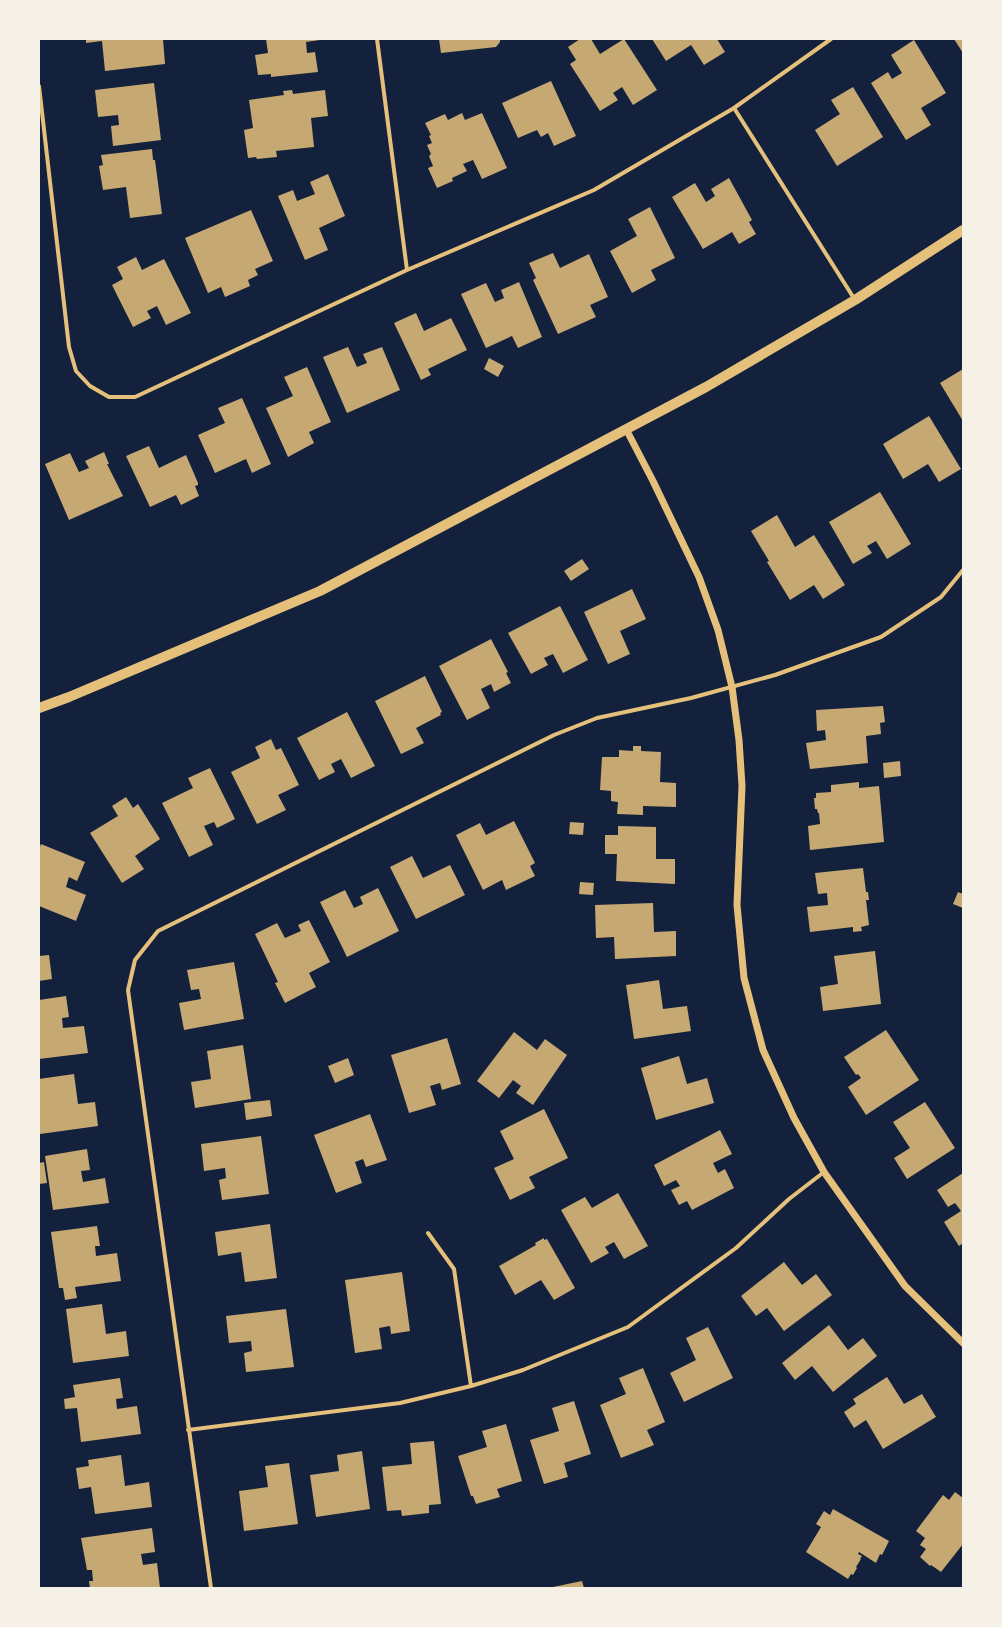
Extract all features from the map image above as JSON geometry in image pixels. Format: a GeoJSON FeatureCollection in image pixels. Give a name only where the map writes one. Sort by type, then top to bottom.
{"type":"FeatureCollection","features":[{"type":"Feature","properties":{"kind":"main road"},"geometry":{"type":"LineString","coordinates":[[39,708],[69,697],[320,591],[706,387],[855,300],[963,230]]}},
{"type":"Feature","properties":{"kind":"street"},"geometry":{"type":"LineString","coordinates":[[377,39],[407,270]]}},
{"type":"Feature","properties":{"kind":"street"},"geometry":{"type":"LineString","coordinates":[[39,86],[69,347],[76,371],[90,386],[109,397],[135,396],[407,270],[594,190],[734,108],[831,39]]}},
{"type":"Feature","properties":{"kind":"street"},"geometry":{"type":"LineString","coordinates":[[734,108],[855,300]]}},
{"type":"Feature","properties":{"kind":"street"},"geometry":{"type":"LineString","coordinates":[[626,429],[653,481],[699,577],[718,630],[732,687],[739,740],[742,786],[737,905],[744,978],[763,1050],[794,1118],[824,1172],[905,1286],[963,1343]]}},
{"type":"Feature","properties":{"kind":"street"},"geometry":{"type":"LineString","coordinates":[[211,1588],[128,990],[135,960],[158,931],[554,735],[597,718],[691,698],[732,687],[775,674],[881,637],[941,597],[963,570]]}},
{"type":"Feature","properties":{"kind":"street"},"geometry":{"type":"LineString","coordinates":[[188,1430],[400,1403],[471,1386],[522,1370],[628,1328],[736,1248],[789,1199],[824,1172]]}},
{"type":"Feature","properties":{"kind":"street"},"geometry":{"type":"LineString","coordinates":[[428,1233],[454,1269],[471,1386]]}},
{"type":"Feature","properties":{"kind":"building"},"geometry":{"type":"Polygon","coordinates":[[[86,39],[163,39],[165,64],[105,71],[102,41],[86,43],[86,39]]]}},
{"type":"Feature","properties":{"kind":"building"},"geometry":{"type":"Polygon","coordinates":[[[266,39],[327,39],[306,42],[307,53],[315,52],[318,72],[271,77],[271,74],[258,75],[255,55],[268,53],[266,39]]]}},
{"type":"Feature","properties":{"kind":"building"},"geometry":{"type":"Polygon","coordinates":[[[439,39],[500,39],[500,42],[496,47],[441,53],[439,39]]]}},
{"type":"Feature","properties":{"kind":"building"},"geometry":{"type":"Polygon","coordinates":[[[580,39],[591,39],[600,54],[624,39],[657,90],[633,105],[622,87],[613,93],[618,100],[600,111],[570,64],[576,60],[568,47],[580,39]]]}},
{"type":"Feature","properties":{"kind":"building"},"geometry":{"type":"Polygon","coordinates":[[[652,39],[717,39],[725,52],[704,65],[691,45],[666,61],[652,39]]]}},
{"type":"Feature","properties":{"kind":"building"},"geometry":{"type":"Polygon","coordinates":[[[954,39],[963,39],[963,53],[954,39]]]}},
{"type":"Feature","properties":{"kind":"building"},"geometry":{"type":"Polygon","coordinates":[[[914,40],[946,93],[921,108],[931,125],[906,140],[871,83],[888,72],[892,79],[902,73],[891,55],[914,40]]]}},
{"type":"Feature","properties":{"kind":"building"},"geometry":{"type":"Polygon","coordinates":[[[551,81],[576,136],[554,146],[548,133],[541,137],[537,130],[518,138],[502,103],[551,81]]]}},
{"type":"Feature","properties":{"kind":"building"},"geometry":{"type":"Polygon","coordinates":[[[154,83],[161,140],[113,146],[111,126],[119,125],[118,115],[98,117],[95,90],[154,83]]]}},
{"type":"Feature","properties":{"kind":"building"},"geometry":{"type":"Polygon","coordinates":[[[853,87],[883,137],[837,166],[815,130],[840,114],[831,100],[853,87]]]}},
{"type":"Feature","properties":{"kind":"building"},"geometry":{"type":"Polygon","coordinates":[[[292,90],[293,94],[325,90],[328,116],[311,118],[314,147],[276,151],[277,157],[257,159],[256,157],[248,158],[244,130],[253,128],[249,100],[284,95],[283,91],[292,90]]]}},
{"type":"Feature","properties":{"kind":"building"},"geometry":{"type":"Polygon","coordinates":[[[462,113],[465,120],[482,113],[507,168],[482,179],[473,160],[463,164],[467,171],[452,178],[453,181],[437,188],[428,168],[433,166],[429,156],[431,154],[427,145],[432,143],[429,136],[431,135],[425,123],[445,114],[448,120],[462,113]]]}},
{"type":"Feature","properties":{"kind":"building"},"geometry":{"type":"Polygon","coordinates":[[[152,149],[153,160],[155,160],[162,214],[130,218],[126,187],[103,190],[99,166],[103,165],[101,155],[152,149]]]}},
{"type":"Feature","properties":{"kind":"building"},"geometry":{"type":"Polygon","coordinates":[[[328,174],[345,216],[319,228],[328,250],[305,260],[278,196],[293,190],[297,201],[315,194],[310,182],[328,174]]]}},
{"type":"Feature","properties":{"kind":"building"},"geometry":{"type":"Polygon","coordinates":[[[729,178],[752,220],[749,222],[756,234],[739,244],[732,232],[703,249],[672,197],[695,183],[706,202],[715,196],[711,189],[729,178]]]}},
{"type":"Feature","properties":{"kind":"building"},"geometry":{"type":"Polygon","coordinates":[[[650,207],[675,258],[651,270],[656,280],[632,293],[610,251],[637,236],[628,219],[650,207]]]}},
{"type":"Feature","properties":{"kind":"building"},"geometry":{"type":"Polygon","coordinates":[[[251,210],[273,261],[255,269],[258,275],[248,280],[250,286],[225,297],[221,287],[208,293],[185,238],[251,210]]]}},
{"type":"Feature","properties":{"kind":"building"},"geometry":{"type":"Polygon","coordinates":[[[553,253],[560,268],[589,254],[608,297],[590,305],[596,317],[558,334],[533,280],[536,278],[529,263],[553,253]]]}},
{"type":"Feature","properties":{"kind":"building"},"geometry":{"type":"Polygon","coordinates":[[[136,257],[142,270],[164,259],[191,313],[166,325],[157,306],[147,311],[151,318],[133,327],[112,285],[123,279],[117,267],[136,257]]]}},
{"type":"Feature","properties":{"kind":"building"},"geometry":{"type":"Polygon","coordinates":[[[519,282],[542,337],[518,348],[512,336],[486,348],[461,294],[486,283],[495,302],[504,298],[501,290],[519,282]]]}},
{"type":"Feature","properties":{"kind":"building"},"geometry":{"type":"Polygon","coordinates":[[[416,313],[424,331],[451,318],[467,350],[428,369],[431,375],[421,380],[394,323],[416,313]]]}},
{"type":"Feature","properties":{"kind":"building"},"geometry":{"type":"Polygon","coordinates":[[[348,347],[357,367],[367,363],[363,354],[382,347],[400,390],[347,413],[323,357],[348,347]]]}},
{"type":"Feature","properties":{"kind":"building"},"geometry":{"type":"Polygon","coordinates":[[[489,358],[504,366],[498,377],[484,369],[489,358]]]}},
{"type":"Feature","properties":{"kind":"building"},"geometry":{"type":"Polygon","coordinates":[[[307,367],[331,422],[309,432],[314,443],[288,457],[266,408],[293,396],[284,377],[307,367]]]}},
{"type":"Feature","properties":{"kind":"building"},"geometry":{"type":"Polygon","coordinates":[[[963,369],[963,421],[940,383],[963,369]]]}},
{"type":"Feature","properties":{"kind":"building"},"geometry":{"type":"Polygon","coordinates":[[[242,398],[271,464],[252,473],[246,459],[215,473],[198,435],[225,423],[218,408],[242,398]]]}},
{"type":"Feature","properties":{"kind":"building"},"geometry":{"type":"Polygon","coordinates":[[[929,416],[961,469],[939,482],[928,464],[903,479],[883,444],[929,416]]]}},
{"type":"Feature","properties":{"kind":"building"},"geometry":{"type":"Polygon","coordinates":[[[149,446],[159,468],[186,455],[198,483],[198,485],[195,486],[199,496],[181,505],[176,495],[150,507],[126,456],[149,446]]]}},
{"type":"Feature","properties":{"kind":"building"},"geometry":{"type":"Polygon","coordinates":[[[104,452],[109,464],[107,464],[123,496],[69,520],[45,464],[70,453],[79,472],[89,468],[85,461],[104,452]]]}},
{"type":"Feature","properties":{"kind":"building"},"geometry":{"type":"Polygon","coordinates":[[[880,492],[911,544],[887,559],[876,541],[867,546],[872,553],[853,564],[829,522],[880,492]]]}},
{"type":"Feature","properties":{"kind":"building"},"geometry":{"type":"Polygon","coordinates":[[[777,515],[795,547],[814,535],[845,585],[823,599],[814,585],[790,600],[767,562],[769,561],[751,531],[777,515]]]}},
{"type":"Feature","properties":{"kind":"building"},"geometry":{"type":"Polygon","coordinates":[[[582,559],[589,569],[571,581],[564,571],[582,559]]]}},
{"type":"Feature","properties":{"kind":"building"},"geometry":{"type":"Polygon","coordinates":[[[632,589],[646,619],[620,631],[630,654],[608,664],[584,612],[632,589]]]}},
{"type":"Feature","properties":{"kind":"building"},"geometry":{"type":"Polygon","coordinates":[[[560,606],[588,660],[563,673],[553,654],[544,658],[548,665],[531,674],[508,633],[560,606]]]}},
{"type":"Feature","properties":{"kind":"building"},"geometry":{"type":"Polygon","coordinates":[[[491,639],[508,672],[506,673],[511,683],[494,692],[491,684],[481,689],[490,708],[467,720],[439,666],[491,639]]]}},
{"type":"Feature","properties":{"kind":"building"},"geometry":{"type":"Polygon","coordinates":[[[425,676],[442,712],[440,713],[441,715],[416,728],[424,743],[401,754],[375,701],[425,676]]]}},
{"type":"Feature","properties":{"kind":"building"},"geometry":{"type":"Polygon","coordinates":[[[883,706],[885,722],[880,723],[881,734],[866,736],[868,763],[810,769],[806,743],[826,740],[825,730],[817,731],[816,710],[883,706]]]}},
{"type":"Feature","properties":{"kind":"building"},"geometry":{"type":"Polygon","coordinates":[[[347,712],[375,766],[351,778],[341,759],[331,764],[335,772],[319,780],[297,738],[347,712]]]}},
{"type":"Feature","properties":{"kind":"building"},"geometry":{"type":"Polygon","coordinates":[[[271,739],[276,750],[281,748],[299,785],[278,795],[286,810],[257,824],[231,772],[260,758],[255,747],[271,739]]]}},
{"type":"Feature","properties":{"kind":"building"},"geometry":{"type":"Polygon","coordinates":[[[633,746],[641,746],[641,751],[661,752],[660,782],[676,783],[676,807],[643,806],[643,815],[617,814],[618,802],[611,801],[611,791],[600,790],[602,757],[619,757],[619,750],[633,751],[633,746]]]}},
{"type":"Feature","properties":{"kind":"building"},"geometry":{"type":"Polygon","coordinates":[[[900,761],[901,776],[884,778],[883,763],[900,761]]]}},
{"type":"Feature","properties":{"kind":"building"},"geometry":{"type":"Polygon","coordinates":[[[210,768],[235,819],[217,828],[214,822],[204,826],[213,845],[189,857],[162,803],[193,788],[188,778],[210,768]]]}},
{"type":"Feature","properties":{"kind":"building"},"geometry":{"type":"Polygon","coordinates":[[[859,782],[859,788],[879,786],[884,842],[810,850],[808,826],[820,824],[819,813],[817,809],[815,809],[814,798],[816,798],[816,793],[831,792],[831,785],[859,782]]]}},
{"type":"Feature","properties":{"kind":"building"},"geometry":{"type":"Polygon","coordinates":[[[126,797],[133,808],[138,804],[160,839],[135,856],[144,869],[122,883],[90,833],[118,816],[112,806],[126,797]]]}},
{"type":"Feature","properties":{"kind":"building"},"geometry":{"type":"Polygon","coordinates":[[[514,821],[535,863],[530,866],[535,876],[506,890],[502,880],[483,890],[456,835],[480,823],[486,835],[514,821]]]}},
{"type":"Feature","properties":{"kind":"building"},"geometry":{"type":"Polygon","coordinates":[[[570,822],[584,823],[583,835],[569,834],[570,822]]]}},
{"type":"Feature","properties":{"kind":"building"},"geometry":{"type":"Polygon","coordinates":[[[618,826],[656,827],[656,859],[675,859],[675,884],[616,881],[617,854],[605,854],[605,835],[618,835],[618,826]]]}},
{"type":"Feature","properties":{"kind":"building"},"geometry":{"type":"Polygon","coordinates":[[[41,844],[85,862],[77,881],[69,877],[66,887],[86,895],[76,921],[39,906],[39,849],[41,844]]]}},
{"type":"Feature","properties":{"kind":"building"},"geometry":{"type":"Polygon","coordinates":[[[412,856],[423,878],[450,865],[465,895],[416,919],[390,867],[412,856]]]}},
{"type":"Feature","properties":{"kind":"building"},"geometry":{"type":"Polygon","coordinates":[[[863,868],[866,892],[868,892],[869,900],[866,900],[869,925],[861,927],[862,931],[853,932],[853,927],[810,932],[807,907],[828,905],[827,893],[818,894],[815,873],[863,868]]]}},
{"type":"Feature","properties":{"kind":"building"},"geometry":{"type":"Polygon","coordinates":[[[580,882],[594,883],[593,895],[579,894],[580,882]]]}},
{"type":"Feature","properties":{"kind":"building"},"geometry":{"type":"Polygon","coordinates":[[[378,888],[399,931],[347,957],[320,902],[345,890],[354,908],[363,904],[360,897],[378,888]]]}},
{"type":"Feature","properties":{"kind":"building"},"geometry":{"type":"Polygon","coordinates":[[[958,892],[963,894],[963,908],[953,904],[958,892]]]}},
{"type":"Feature","properties":{"kind":"building"},"geometry":{"type":"Polygon","coordinates":[[[653,903],[654,932],[676,931],[676,956],[615,959],[614,937],[596,938],[595,905],[653,903]]]}},
{"type":"Feature","properties":{"kind":"building"},"geometry":{"type":"Polygon","coordinates":[[[309,920],[330,962],[309,973],[316,987],[285,1003],[275,983],[278,982],[255,934],[277,923],[285,938],[301,931],[298,925],[309,920]]]}},
{"type":"Feature","properties":{"kind":"building"},"geometry":{"type":"Polygon","coordinates":[[[875,951],[881,1004],[823,1011],[820,987],[838,984],[834,956],[875,951]]]}},
{"type":"Feature","properties":{"kind":"building"},"geometry":{"type":"Polygon","coordinates":[[[49,955],[52,979],[39,981],[39,956],[49,955]]]}},
{"type":"Feature","properties":{"kind":"building"},"geometry":{"type":"Polygon","coordinates":[[[234,962],[244,1019],[184,1030],[179,1003],[201,999],[199,989],[191,990],[187,970],[234,962]]]}},
{"type":"Feature","properties":{"kind":"building"},"geometry":{"type":"Polygon","coordinates":[[[659,980],[663,1009],[687,1006],[691,1031],[634,1039],[626,985],[659,980]]]}},
{"type":"Feature","properties":{"kind":"building"},"geometry":{"type":"Polygon","coordinates":[[[66,996],[69,1017],[62,1018],[63,1028],[84,1026],[88,1053],[39,1059],[39,1000],[66,996]]]}},
{"type":"Feature","properties":{"kind":"building"},"geometry":{"type":"Polygon","coordinates":[[[886,1030],[919,1080],[866,1115],[848,1087],[861,1078],[858,1074],[856,1075],[844,1057],[886,1030]]]}},
{"type":"Feature","properties":{"kind":"building"},"geometry":{"type":"Polygon","coordinates":[[[514,1032],[537,1050],[545,1039],[567,1055],[533,1105],[516,1093],[521,1086],[513,1080],[499,1098],[477,1081],[514,1032]]]}},
{"type":"Feature","properties":{"kind":"building"},"geometry":{"type":"Polygon","coordinates":[[[447,1038],[461,1084],[442,1090],[440,1083],[430,1086],[436,1105],[409,1113],[391,1055],[447,1038]]]}},
{"type":"Feature","properties":{"kind":"building"},"geometry":{"type":"Polygon","coordinates":[[[243,1045],[251,1099],[195,1108],[191,1082],[211,1079],[207,1051],[243,1045]]]}},
{"type":"Feature","properties":{"kind":"building"},"geometry":{"type":"Polygon","coordinates":[[[679,1056],[687,1084],[707,1078],[714,1103],[656,1120],[641,1068],[679,1056]]]}},
{"type":"Feature","properties":{"kind":"building"},"geometry":{"type":"Polygon","coordinates":[[[348,1058],[354,1075],[335,1083],[328,1066],[348,1058]]]}},
{"type":"Feature","properties":{"kind":"building"},"geometry":{"type":"Polygon","coordinates":[[[74,1074],[78,1104],[95,1102],[98,1126],[40,1134],[39,1079],[74,1074]]]}},
{"type":"Feature","properties":{"kind":"building"},"geometry":{"type":"Polygon","coordinates":[[[270,1100],[272,1116],[246,1120],[244,1103],[270,1100]]]}},
{"type":"Feature","properties":{"kind":"building"},"geometry":{"type":"Polygon","coordinates":[[[925,1102],[955,1148],[907,1179],[894,1158],[910,1148],[893,1122],[925,1102]]]}},
{"type":"Feature","properties":{"kind":"building"},"geometry":{"type":"Polygon","coordinates":[[[544,1109],[568,1158],[529,1177],[535,1188],[510,1200],[494,1168],[514,1159],[500,1131],[544,1109]]]}},
{"type":"Feature","properties":{"kind":"building"},"geometry":{"type":"Polygon","coordinates":[[[370,1114],[387,1160],[366,1167],[363,1159],[355,1162],[362,1183],[336,1193],[314,1135],[370,1114]]]}},
{"type":"Feature","properties":{"kind":"building"},"geometry":{"type":"Polygon","coordinates":[[[720,1130],[732,1154],[713,1163],[718,1173],[725,1169],[734,1188],[692,1210],[687,1201],[679,1205],[671,1190],[680,1186],[676,1180],[664,1186],[654,1165],[720,1130]]]}},
{"type":"Feature","properties":{"kind":"building"},"geometry":{"type":"Polygon","coordinates":[[[261,1136],[269,1194],[222,1200],[219,1180],[226,1178],[225,1168],[204,1171],[201,1144],[261,1136]]]}},
{"type":"Feature","properties":{"kind":"building"},"geometry":{"type":"Polygon","coordinates":[[[87,1149],[90,1170],[81,1171],[83,1182],[105,1178],[109,1203],[53,1210],[45,1156],[87,1149]]]}},
{"type":"Feature","properties":{"kind":"building"},"geometry":{"type":"Polygon","coordinates":[[[44,1162],[47,1183],[39,1184],[39,1163],[44,1162]]]}},
{"type":"Feature","properties":{"kind":"building"},"geometry":{"type":"Polygon","coordinates":[[[963,1173],[963,1243],[959,1246],[944,1222],[961,1211],[955,1203],[948,1207],[937,1190],[963,1173]]]}},
{"type":"Feature","properties":{"kind":"building"},"geometry":{"type":"Polygon","coordinates":[[[618,1193],[648,1246],[624,1259],[614,1242],[605,1247],[609,1253],[591,1263],[561,1210],[585,1197],[592,1208],[618,1193]]]}},
{"type":"Feature","properties":{"kind":"building"},"geometry":{"type":"Polygon","coordinates":[[[270,1224],[277,1278],[245,1282],[241,1252],[218,1256],[215,1232],[270,1224]]]}},
{"type":"Feature","properties":{"kind":"building"},"geometry":{"type":"Polygon","coordinates":[[[97,1226],[100,1246],[95,1246],[96,1256],[117,1253],[121,1281],[75,1287],[77,1298],[65,1300],[63,1288],[59,1288],[51,1232],[97,1226]]]}},
{"type":"Feature","properties":{"kind":"building"},"geometry":{"type":"Polygon","coordinates":[[[544,1238],[544,1240],[547,1239],[575,1288],[554,1300],[541,1280],[515,1295],[499,1266],[536,1245],[535,1243],[544,1238]]]}},
{"type":"Feature","properties":{"kind":"building"},"geometry":{"type":"Polygon","coordinates":[[[784,1262],[802,1285],[816,1274],[832,1295],[784,1331],[767,1308],[756,1316],[741,1296],[784,1262]]]}},
{"type":"Feature","properties":{"kind":"building"},"geometry":{"type":"Polygon","coordinates":[[[402,1272],[410,1331],[391,1334],[390,1326],[379,1328],[382,1349],[355,1353],[345,1280],[402,1272]]]}},
{"type":"Feature","properties":{"kind":"building"},"geometry":{"type":"Polygon","coordinates":[[[102,1304],[106,1334],[126,1331],[129,1356],[73,1363],[66,1309],[102,1304]]]}},
{"type":"Feature","properties":{"kind":"building"},"geometry":{"type":"Polygon","coordinates":[[[286,1309],[294,1367],[246,1372],[244,1353],[252,1351],[251,1341],[229,1343],[226,1316],[286,1309]]]}},
{"type":"Feature","properties":{"kind":"building"},"geometry":{"type":"Polygon","coordinates":[[[829,1325],[848,1350],[863,1338],[877,1356],[833,1392],[812,1366],[795,1380],[782,1363],[829,1325]]]}},
{"type":"Feature","properties":{"kind":"building"},"geometry":{"type":"Polygon","coordinates":[[[708,1327],[733,1378],[684,1402],[670,1373],[696,1360],[686,1338],[708,1327]]]}},
{"type":"Feature","properties":{"kind":"building"},"geometry":{"type":"Polygon","coordinates":[[[643,1368],[665,1422],[647,1430],[654,1445],[621,1458],[600,1405],[626,1394],[619,1378],[643,1368]]]}},
{"type":"Feature","properties":{"kind":"building"},"geometry":{"type":"Polygon","coordinates":[[[887,1377],[904,1404],[922,1394],[936,1417],[883,1449],[866,1420],[854,1428],[844,1412],[856,1404],[853,1399],[887,1377]]]}},
{"type":"Feature","properties":{"kind":"building"},"geometry":{"type":"Polygon","coordinates":[[[120,1378],[123,1398],[116,1399],[117,1409],[137,1406],[141,1434],[81,1442],[77,1408],[65,1409],[64,1399],[75,1397],[73,1385],[120,1378]]]}},
{"type":"Feature","properties":{"kind":"building"},"geometry":{"type":"Polygon","coordinates":[[[574,1401],[591,1454],[564,1463],[568,1477],[544,1484],[530,1440],[559,1431],[552,1408],[574,1401]]]}},
{"type":"Feature","properties":{"kind":"building"},"geometry":{"type":"Polygon","coordinates":[[[506,1424],[522,1481],[497,1489],[500,1497],[476,1504],[473,1496],[471,1496],[458,1456],[487,1447],[482,1431],[506,1424]]]}},
{"type":"Feature","properties":{"kind":"building"},"geometry":{"type":"Polygon","coordinates":[[[434,1441],[441,1504],[429,1505],[429,1513],[402,1516],[401,1510],[387,1511],[382,1467],[412,1464],[410,1443],[434,1441]]]}},
{"type":"Feature","properties":{"kind":"building"},"geometry":{"type":"Polygon","coordinates":[[[362,1451],[370,1509],[316,1517],[310,1475],[339,1471],[337,1455],[362,1451]]]}},
{"type":"Feature","properties":{"kind":"building"},"geometry":{"type":"Polygon","coordinates":[[[121,1455],[125,1486],[149,1482],[152,1507],[95,1514],[91,1487],[79,1489],[76,1468],[89,1466],[88,1460],[121,1455]]]}},
{"type":"Feature","properties":{"kind":"building"},"geometry":{"type":"Polygon","coordinates":[[[289,1463],[298,1524],[244,1531],[239,1491],[268,1487],[265,1466],[289,1463]]]}},
{"type":"Feature","properties":{"kind":"building"},"geometry":{"type":"Polygon","coordinates":[[[955,1492],[963,1498],[963,1544],[941,1572],[931,1565],[930,1566],[920,1557],[926,1549],[920,1545],[925,1538],[916,1531],[943,1495],[949,1500],[955,1492]]]}},
{"type":"Feature","properties":{"kind":"building"},"geometry":{"type":"Polygon","coordinates":[[[833,1509],[889,1541],[876,1563],[859,1552],[858,1554],[862,1556],[861,1559],[853,1575],[851,1574],[848,1579],[806,1552],[821,1527],[816,1524],[824,1511],[830,1515],[833,1509]]]}},
{"type":"Feature","properties":{"kind":"building"},"geometry":{"type":"Polygon","coordinates":[[[152,1528],[155,1552],[141,1554],[143,1565],[157,1563],[160,1588],[90,1588],[89,1581],[93,1581],[92,1570],[87,1570],[81,1538],[152,1528]]]}},
{"type":"Feature","properties":{"kind":"building"},"geometry":{"type":"Polygon","coordinates":[[[582,1581],[584,1588],[553,1588],[553,1587],[582,1581]]]}}]}
